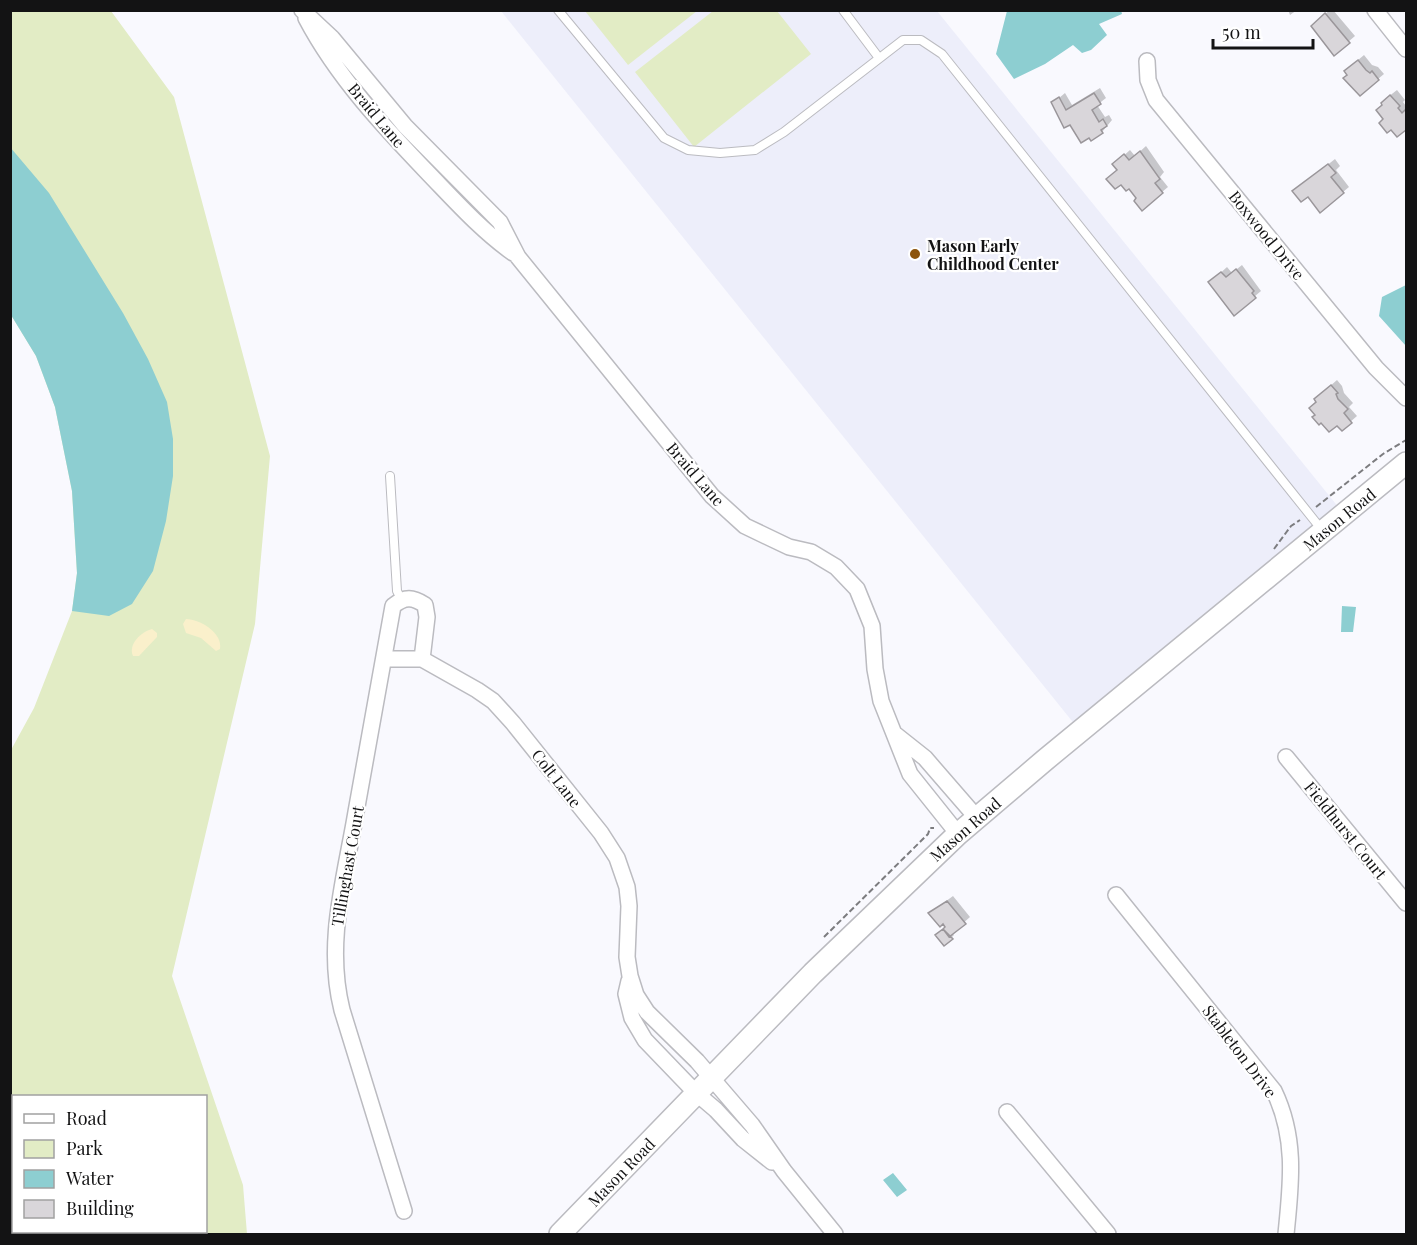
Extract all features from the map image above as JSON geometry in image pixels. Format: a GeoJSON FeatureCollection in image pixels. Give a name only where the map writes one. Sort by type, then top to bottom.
{"type":"FeatureCollection","features":[{"type":"Feature","properties":{"kind":"main road","name":"Mason Road"},"geometry":{"type":"LineString","coordinates":[[560,1234],[813,973],[958,834],[1053,753],[1407,463]]}},
{"type":"Feature","properties":{"kind":"street","name":"Braid Lane"},"geometry":{"type":"LineString","coordinates":[[302,10],[322,50],[399,131],[486,233],[518,257],[712,496],[745,526],[789,547],[811,552],[836,567],[857,589],[872,626],[880,701],[910,774],[958,834]]}},
{"type":"Feature","properties":{"kind":"street"},"geometry":{"type":"LineString","coordinates":[[1375,10],[1407,49]]}},
{"type":"Feature","properties":{"kind":"street","name":"Boxwood Drive"},"geometry":{"type":"LineString","coordinates":[[1147,61],[1148,80],[1156,99],[1376,368],[1407,398]]}},
{"type":"Feature","properties":{"kind":"street"},"geometry":{"type":"LineString","coordinates":[[401,599],[414,598],[425,605],[427,617],[422,660]]}},
{"type":"Feature","properties":{"kind":"street","name":"Tillinghast Court"},"geometry":{"type":"LineString","coordinates":[[401,599],[393,606],[337,920],[334,960],[342,1010],[404,1211]]}},
{"type":"Feature","properties":{"kind":"street","name":"Colt Lane"},"geometry":{"type":"LineString","coordinates":[[384,659],[422,660],[493,701],[607,841],[617,858],[627,887],[629,906],[627,957],[636,995],[704,1085]]}},
{"type":"Feature","properties":{"kind":"street","name":"Braid Lane"},"geometry":{"type":"LineString","coordinates":[[894,733],[924,758],[976,818]]}},
{"type":"Feature","properties":{"kind":"street","name":"Fieldhurst Court"},"geometry":{"type":"LineString","coordinates":[[1286,757],[1407,903]]}},
{"type":"Feature","properties":{"kind":"street","name":"Stableton Drive"},"geometry":{"type":"LineString","coordinates":[[1116,896],[1274,1091],[1288,1129],[1291,1149],[1286,1234]]}},
{"type":"Feature","properties":{"kind":"street","name":"Colt Lane"},"geometry":{"type":"LineString","coordinates":[[630,976],[626,994],[632,1018],[645,1040],[704,1085]]}},
{"type":"Feature","properties":{"kind":"street"},"geometry":{"type":"LineString","coordinates":[[704,1085],[716,1110],[743,1139],[784,1171]]}},
{"type":"Feature","properties":{"kind":"street"},"geometry":{"type":"LineString","coordinates":[[704,1085],[752,1125],[784,1171],[835,1234]]}},
{"type":"Feature","properties":{"kind":"street"},"geometry":{"type":"LineString","coordinates":[[1007,1112],[1108,1234]]}},
{"type":"Feature","properties":{"kind":"lane"},"geometry":{"type":"LineString","coordinates":[[558,10],[664,138],[688,150],[720,153],[755,150],[784,132],[903,40],[921,40],[942,54],[1323,532]]}},
{"type":"Feature","properties":{"kind":"lane"},"geometry":{"type":"LineString","coordinates":[[843,10],[879,58]]}},
{"type":"Feature","properties":{"kind":"lane"},"geometry":{"type":"LineString","coordinates":[[390,476],[396,591],[401,599]]}},
{"type":"Feature","properties":{"kind":"path"},"geometry":{"type":"LineString","coordinates":[[1326,500],[1383,454],[1407,440]]}},
{"type":"Feature","properties":{"kind":"shaded area","name":"Mason Early Childhood Center"},"geometry":{"type":"Polygon","coordinates":[[[501,11],[937,11],[1344,514],[1080,731],[501,11]]]}},
{"type":"Feature","properties":{"kind":"green space"},"geometry":{"type":"Polygon","coordinates":[[[11,11],[111,11],[174,97],[270,456],[255,624],[172,976],[243,1185],[247,1234],[85,1234],[207,1233],[207,1095],[12,1095],[12,1144],[11,1142],[11,750],[34,708],[72,611],[77,573],[72,491],[55,407],[36,356],[11,315],[11,11]]]}},
{"type":"Feature","properties":{"kind":"green space"},"geometry":{"type":"Polygon","coordinates":[[[585,11],[697,11],[628,65],[585,11]]]}},
{"type":"Feature","properties":{"kind":"green space"},"geometry":{"type":"Polygon","coordinates":[[[713,11],[777,11],[811,54],[694,147],[635,72],[713,11]]]}},
{"type":"Feature","properties":{"kind":"sand"},"geometry":{"type":"Polygon","coordinates":[[[186,619],[198,621],[214,632],[220,643],[220,649],[216,651],[201,638],[186,633],[183,624],[186,619]]]}},
{"type":"Feature","properties":{"kind":"sand"},"geometry":{"type":"Polygon","coordinates":[[[152,629],[157,633],[157,637],[139,656],[133,656],[134,643],[152,629]]]}},
{"type":"Feature","properties":{"kind":"water"},"geometry":{"type":"Polygon","coordinates":[[[1121,10],[1122,14],[1099,24],[1107,35],[1091,50],[1082,53],[1073,45],[1045,64],[1014,79],[996,54],[1007,11],[1121,10]]]}},
{"type":"Feature","properties":{"kind":"water"},"geometry":{"type":"Polygon","coordinates":[[[10,147],[49,193],[123,313],[148,359],[167,402],[173,439],[173,476],[166,521],[153,571],[132,604],[109,616],[72,611],[77,573],[72,491],[55,407],[36,356],[11,315],[10,147]]]}},
{"type":"Feature","properties":{"kind":"water"},"geometry":{"type":"Polygon","coordinates":[[[1406,285],[1406,346],[1379,316],[1382,297],[1406,285]]]}},
{"type":"Feature","properties":{"kind":"water"},"geometry":{"type":"Polygon","coordinates":[[[1342,606],[1356,607],[1353,632],[1341,632],[1342,606]]]}},
{"type":"Feature","properties":{"kind":"water"},"geometry":{"type":"Polygon","coordinates":[[[893,1173],[907,1190],[897,1197],[883,1180],[893,1173]]]}},
{"type":"Feature","properties":{"kind":"building"},"geometry":{"type":"Polygon","coordinates":[[[1325,13],[1350,43],[1334,56],[1311,26],[1325,13]]]}},
{"type":"Feature","properties":{"kind":"building"},"geometry":{"type":"Polygon","coordinates":[[[1358,60],[1379,80],[1360,96],[1343,78],[1347,75],[1344,71],[1358,60]]]}},
{"type":"Feature","properties":{"kind":"building"},"geometry":{"type":"Polygon","coordinates":[[[1094,93],[1101,104],[1092,110],[1099,122],[1103,119],[1107,126],[1101,130],[1103,133],[1091,141],[1089,138],[1081,143],[1070,125],[1064,128],[1051,102],[1059,97],[1066,110],[1094,93]]]}},
{"type":"Feature","properties":{"kind":"building"},"geometry":{"type":"Polygon","coordinates":[[[1390,95],[1400,106],[1398,108],[1402,113],[1405,110],[1406,112],[1406,130],[1397,137],[1391,130],[1387,133],[1379,123],[1383,119],[1376,110],[1390,95]]]}},
{"type":"Feature","properties":{"kind":"building"},"geometry":{"type":"Polygon","coordinates":[[[1140,151],[1160,179],[1155,183],[1163,193],[1142,211],[1134,201],[1136,198],[1129,189],[1126,191],[1121,185],[1115,189],[1106,179],[1117,170],[1112,164],[1124,154],[1129,160],[1140,151]]]}},
{"type":"Feature","properties":{"kind":"building"},"geometry":{"type":"Polygon","coordinates":[[[1328,164],[1336,173],[1331,177],[1344,193],[1320,213],[1308,197],[1301,202],[1292,191],[1328,164]]]}},
{"type":"Feature","properties":{"kind":"building"},"geometry":{"type":"Polygon","coordinates":[[[1236,269],[1254,291],[1252,293],[1256,298],[1234,316],[1208,282],[1221,272],[1226,277],[1236,269]]]}},
{"type":"Feature","properties":{"kind":"building"},"geometry":{"type":"Polygon","coordinates":[[[1331,385],[1338,393],[1336,394],[1338,399],[1348,409],[1344,413],[1352,423],[1342,431],[1337,426],[1329,432],[1312,417],[1315,415],[1309,408],[1316,402],[1314,399],[1331,385]]]}},
{"type":"Feature","properties":{"kind":"building"},"geometry":{"type":"Polygon","coordinates":[[[947,901],[966,924],[949,937],[943,929],[945,927],[943,924],[940,927],[928,913],[947,901]]]}},
{"type":"Feature","properties":{"kind":"building"},"geometry":{"type":"Polygon","coordinates":[[[943,929],[953,939],[944,946],[935,935],[943,929]]]}},
{"type":"Feature","properties":{"kind":"place","name":"Mason Early Childhood Center"},"geometry":{"type":"Point","coordinates":[915,254]}}]}
